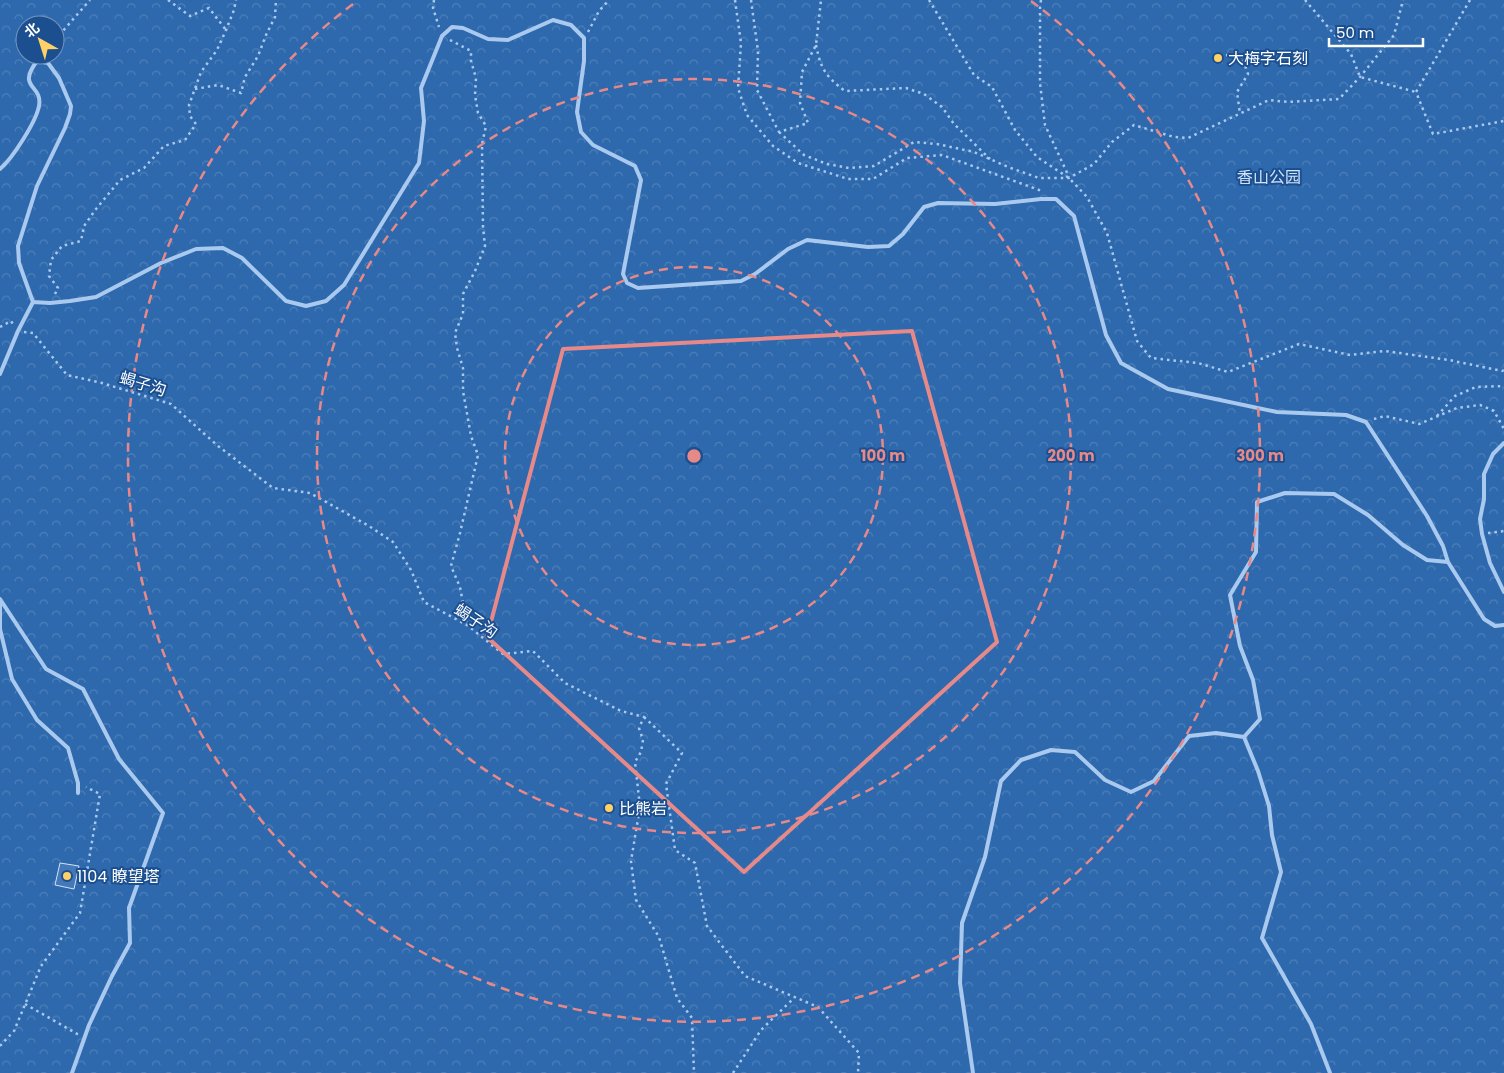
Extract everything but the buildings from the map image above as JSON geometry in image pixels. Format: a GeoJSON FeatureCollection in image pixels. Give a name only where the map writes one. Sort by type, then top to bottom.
{"type":"FeatureCollection","features":[{"type":"Feature","properties":{"kind":"lane"},"geometry":{"type":"LineString","coordinates":[[33,302],[70,302],[96,297],[161,263],[196,250],[223,248],[242,258],[286,301],[306,306],[326,301],[344,285],[419,163],[424,121],[421,88],[442,36],[452,27],[463,28],[488,39],[508,40],[553,20],[571,25],[584,38],[584,61],[577,112],[581,132],[593,145],[635,166],[641,180],[623,274],[627,283],[638,288],[741,281],[755,274],[788,248],[807,240],[868,247],[889,246],[903,234],[924,207],[938,203],[995,204],[1056,199],[1074,216],[1106,335],[1121,363],[1168,389],[1276,412],[1346,415],[1366,422],[1428,516],[1448,562],[1484,619],[1495,626],[1504,625]]}},
{"type":"Feature","properties":{"kind":"lane"},"geometry":{"type":"LineString","coordinates":[[0,169],[30,128],[39,106],[38,96],[29,81],[30,71],[37,61],[48,63],[59,78],[71,106],[70,114],[37,186],[18,246],[19,263],[33,302],[18,331],[0,374]]}},
{"type":"Feature","properties":{"kind":"lane"},"geometry":{"type":"LineString","coordinates":[[1504,443],[1493,454],[1484,474],[1484,499],[1480,519],[1490,563],[1504,592]]}},
{"type":"Feature","properties":{"kind":"lane"},"geometry":{"type":"LineString","coordinates":[[1244,737],[1260,719],[1253,680],[1240,646],[1230,596],[1256,552],[1257,502],[1285,493],[1334,494],[1368,515],[1403,545],[1427,560],[1448,562]]}},
{"type":"Feature","properties":{"kind":"lane"},"geometry":{"type":"LineString","coordinates":[[0,600],[0,629],[12,679],[37,720],[68,748],[78,783],[78,793]]}},
{"type":"Feature","properties":{"kind":"lane"},"geometry":{"type":"LineString","coordinates":[[0,600],[46,669],[83,689],[119,759],[163,813],[129,908],[130,943],[112,976],[72,1073]]}},
{"type":"Feature","properties":{"kind":"lane"},"geometry":{"type":"LineString","coordinates":[[973,1073],[960,983],[962,923],[985,857],[1001,781],[1021,760],[1051,750],[1075,752],[1105,780],[1130,792],[1154,781],[1189,736],[1216,732],[1244,737]]}},
{"type":"Feature","properties":{"kind":"lane"},"geometry":{"type":"LineString","coordinates":[[1244,737],[1258,771],[1269,806],[1272,835],[1281,872],[1262,938],[1311,1024],[1330,1073]]}},
{"type":"Feature","properties":{"kind":"path"},"geometry":{"type":"LineString","coordinates":[[65,29],[90,0]]}},
{"type":"Feature","properties":{"kind":"path"},"geometry":{"type":"LineString","coordinates":[[168,0],[190,16],[209,8],[226,30]]}},
{"type":"Feature","properties":{"kind":"path"},"geometry":{"type":"LineString","coordinates":[[50,303],[58,288],[49,276],[51,260],[62,246],[80,242],[84,226],[120,180],[144,168],[164,146],[185,140],[196,124],[190,116],[190,104],[201,72],[217,50],[226,30],[236,0]]}},
{"type":"Feature","properties":{"kind":"path"},"geometry":{"type":"LineString","coordinates":[[195,89],[218,85],[241,92],[245,77],[258,56],[275,17],[276,0]]}},
{"type":"Feature","properties":{"kind":"path"},"geometry":{"type":"LineString","coordinates":[[434,0],[433,8],[442,36],[471,51],[471,61],[476,78],[475,95],[478,113],[486,126],[482,144],[485,246],[463,294],[462,314],[455,333],[463,368],[463,391],[472,436],[478,455],[451,566],[460,587],[467,625]]}},
{"type":"Feature","properties":{"kind":"path"},"geometry":{"type":"LineString","coordinates":[[584,38],[609,0]]}},
{"type":"Feature","properties":{"kind":"path"},"geometry":{"type":"LineString","coordinates":[[735,0],[741,43],[738,88],[747,115],[773,146],[798,163],[848,179],[873,179],[907,158],[942,155],[1038,189],[1056,199]]}},
{"type":"Feature","properties":{"kind":"path"},"geometry":{"type":"LineString","coordinates":[[751,0],[758,51],[757,90],[779,132],[804,155],[827,164],[849,168],[874,166],[914,142],[936,144],[974,152],[1039,178],[1069,178],[1094,164],[1112,142],[1134,125],[1174,137],[1188,138],[1269,100],[1288,102],[1339,99],[1360,77],[1394,35],[1403,0]]}},
{"type":"Feature","properties":{"kind":"path"},"geometry":{"type":"LineString","coordinates":[[821,0],[816,45],[820,62],[829,79],[844,91],[906,88],[924,94],[942,107],[954,124],[991,160]]}},
{"type":"Feature","properties":{"kind":"path"},"geometry":{"type":"LineString","coordinates":[[929,0],[974,75],[992,87],[1015,130],[1037,157],[1069,178],[1087,197],[1107,233],[1137,341],[1151,358],[1198,363],[1228,372],[1299,344],[1350,355],[1385,351],[1504,370]]}},
{"type":"Feature","properties":{"kind":"path"},"geometry":{"type":"LineString","coordinates":[[1041,0],[1040,83],[1045,125],[1069,178]]}},
{"type":"Feature","properties":{"kind":"path"},"geometry":{"type":"LineString","coordinates":[[1305,0],[1351,54],[1360,77]]}},
{"type":"Feature","properties":{"kind":"path"},"geometry":{"type":"LineString","coordinates":[[1416,92],[1470,0]]}},
{"type":"Feature","properties":{"kind":"path"},"geometry":{"type":"LineString","coordinates":[[779,132],[808,124],[800,103],[802,72],[816,45]]}},
{"type":"Feature","properties":{"kind":"path"},"geometry":{"type":"LineString","coordinates":[[1226,55],[1242,57],[1248,74],[1237,92],[1240,114]]}},
{"type":"Feature","properties":{"kind":"path"},"geometry":{"type":"LineString","coordinates":[[1360,77],[1416,92]]}},
{"type":"Feature","properties":{"kind":"path"},"geometry":{"type":"LineString","coordinates":[[1416,92],[1433,134],[1504,121]]}},
{"type":"Feature","properties":{"kind":"path"},"geometry":{"type":"LineString","coordinates":[[0,327],[11,321],[18,331]]}},
{"type":"Feature","properties":{"kind":"path","name":"蝎子沟"},"geometry":{"type":"LineString","coordinates":[[18,331],[33,333],[67,375],[102,383],[171,404],[218,446],[273,488],[310,493],[369,526],[392,542],[411,570],[424,602],[467,625],[504,654],[533,651],[565,682],[621,711],[644,717]]}},
{"type":"Feature","properties":{"kind":"path"},"geometry":{"type":"LineString","coordinates":[[1436,417],[1455,396],[1476,387],[1504,386]]}},
{"type":"Feature","properties":{"kind":"path"},"geometry":{"type":"LineString","coordinates":[[1366,422],[1385,416],[1418,424],[1457,408],[1480,405],[1494,411],[1504,429]]}},
{"type":"Feature","properties":{"kind":"path"},"geometry":{"type":"LineString","coordinates":[[1482,534],[1504,531]]}},
{"type":"Feature","properties":{"kind":"path"},"geometry":{"type":"LineString","coordinates":[[694,1073],[692,1018],[677,998],[659,937],[636,900],[631,861],[640,807],[635,762],[641,752],[643,740],[639,728],[644,717],[682,753],[666,784],[675,850],[696,863],[707,926],[745,976],[818,1007],[859,1053],[858,1073]]}},
{"type":"Feature","properties":{"kind":"path"},"geometry":{"type":"LineString","coordinates":[[0,1046],[14,1031],[41,966],[80,913],[100,794],[78,783]]}},
{"type":"Feature","properties":{"kind":"path"},"geometry":{"type":"LineString","coordinates":[[733,1073],[761,1030],[795,997]]}},
{"type":"Feature","properties":{"kind":"path"},"geometry":{"type":"LineString","coordinates":[[25,1004],[85,1038]]}},
{"type":"Feature","properties":{"kind":"highlighted area"},"geometry":{"type":"Polygon","coordinates":[[[912,331],[997,642],[744,872],[487,637],[563,349],[912,331]]]}},
{"type":"Feature","properties":{"kind":"green space","name":"香山公园"},"geometry":{"type":"Polygon","coordinates":[[[0,0],[1504,0],[1504,1073],[0,1073],[0,0]]]}},
{"type":"Feature","properties":{"kind":"place","name":"大梅字石刻"},"geometry":{"type":"Point","coordinates":[1218,58]}},
{"type":"Feature","properties":{"kind":"place","name":"比熊岩"},"geometry":{"type":"Point","coordinates":[609,808]}},
{"type":"Feature","properties":{"kind":"place","name":"1104 瞭望塔"},"geometry":{"type":"Point","coordinates":[67,876]}}]}
